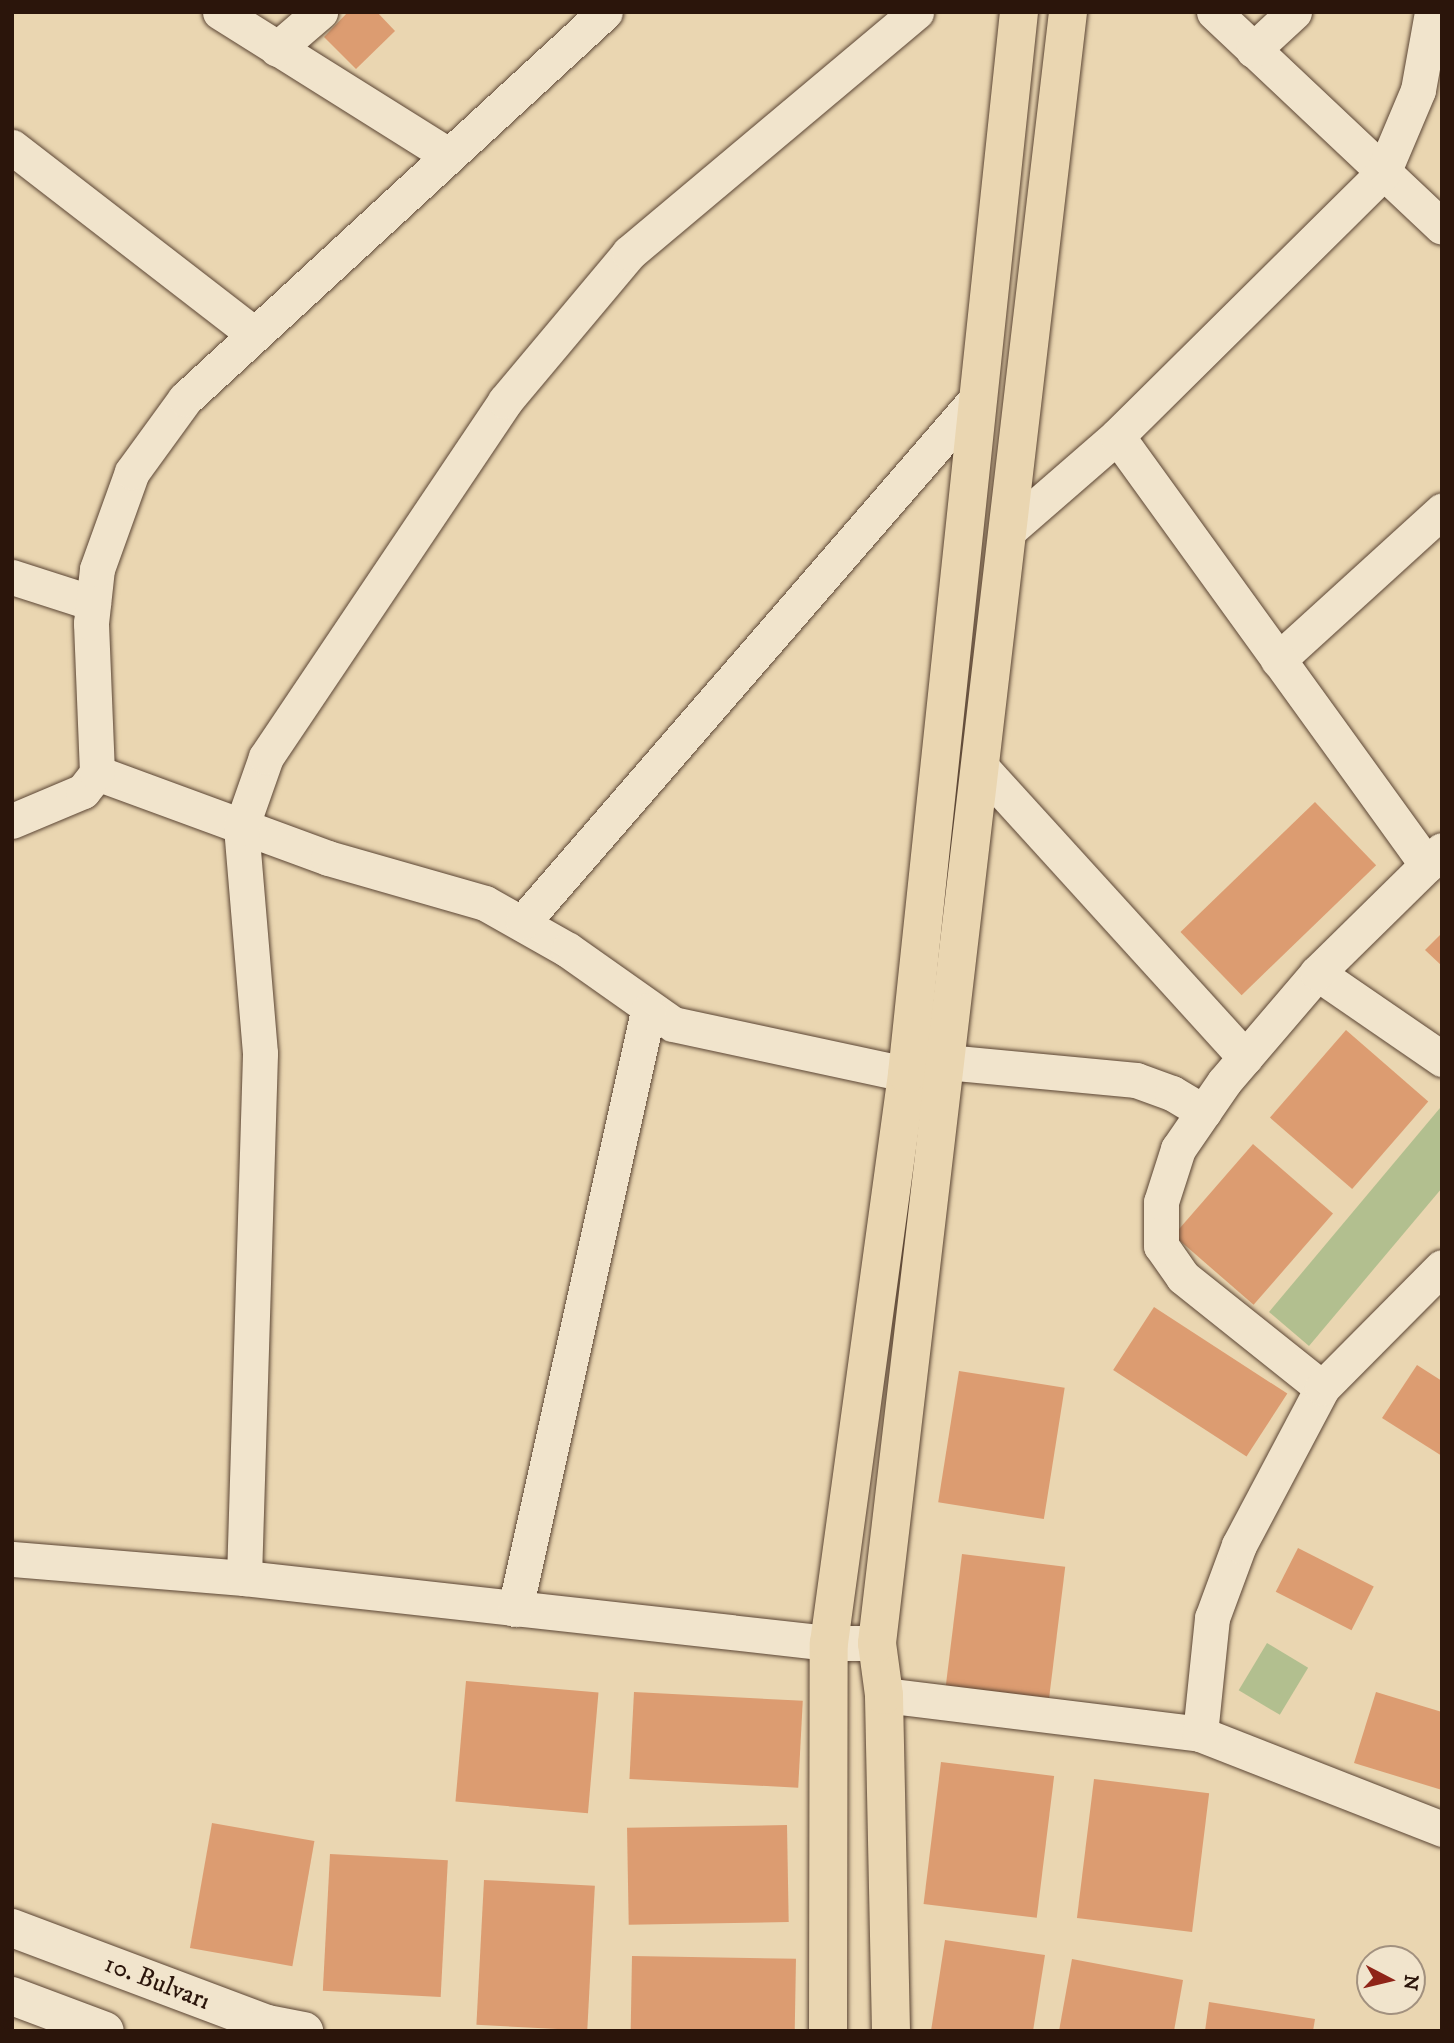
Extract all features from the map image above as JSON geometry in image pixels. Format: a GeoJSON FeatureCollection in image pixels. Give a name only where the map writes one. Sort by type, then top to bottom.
{"type":"FeatureCollection","features":[{"type":"Feature","properties":{"kind":"main road"},"geometry":{"type":"LineString","coordinates":[[828,2031],[829,1643],[907,1074],[1020,12]]}},
{"type":"Feature","properties":{"kind":"main road"},"geometry":{"type":"LineString","coordinates":[[891,2031],[884,1695],[877,1643],[1068,12]]}},
{"type":"Feature","properties":{"kind":"main road","name":"10. Bulvarı"},"geometry":{"type":"LineString","coordinates":[[12,1928],[267,2024],[304,2031]]}},
{"type":"Feature","properties":{"kind":"main road"},"geometry":{"type":"LineString","coordinates":[[12,1996],[105,2031]]}},
{"type":"Feature","properties":{"kind":"street"},"geometry":{"type":"LineString","coordinates":[[220,12],[446,154]]}},
{"type":"Feature","properties":{"kind":"street"},"geometry":{"type":"LineString","coordinates":[[277,49],[320,12]]}},
{"type":"Feature","properties":{"kind":"street"},"geometry":{"type":"LineString","coordinates":[[12,821],[83,791],[97,773],[93,603],[97,569],[132,472],[185,399],[446,154],[605,12]]}},
{"type":"Feature","properties":{"kind":"street"},"geometry":{"type":"LineString","coordinates":[[244,1578],[260,1053],[241,828],[266,757],[300,699],[514,391],[629,253],[916,12]]}},
{"type":"Feature","properties":{"kind":"street"},"geometry":{"type":"LineString","coordinates":[[1214,12],[1442,227]]}},
{"type":"Feature","properties":{"kind":"street"},"geometry":{"type":"LineString","coordinates":[[1253,50],[1294,12]]}},
{"type":"Feature","properties":{"kind":"street"},"geometry":{"type":"LineString","coordinates":[[1009,530],[1116,436],[1384,173],[1430,92],[1432,12]]}},
{"type":"Feature","properties":{"kind":"street"},"geometry":{"type":"LineString","coordinates":[[12,147],[254,334]]}},
{"type":"Feature","properties":{"kind":"street"},"geometry":{"type":"LineString","coordinates":[[523,922],[979,396]]}},
{"type":"Feature","properties":{"kind":"street"},"geometry":{"type":"LineString","coordinates":[[1116,436],[1278,660],[1434,858],[1317,973],[1245,1057],[1178,1149],[1161,1202],[1161,1246],[1183,1277],[1322,1388]]}},
{"type":"Feature","properties":{"kind":"street"},"geometry":{"type":"LineString","coordinates":[[1278,660],[1442,511]]}},
{"type":"Feature","properties":{"kind":"street"},"geometry":{"type":"LineString","coordinates":[[12,577],[93,603]]}},
{"type":"Feature","properties":{"kind":"street"},"geometry":{"type":"LineString","coordinates":[[981,766],[1245,1057]]}},
{"type":"Feature","properties":{"kind":"street"},"geometry":{"type":"LineString","coordinates":[[97,773],[164,794],[241,828],[485,903],[523,922],[648,1011],[673,1024],[907,1074]]}},
{"type":"Feature","properties":{"kind":"street"},"geometry":{"type":"LineString","coordinates":[[1317,973],[1442,1059]]}},
{"type":"Feature","properties":{"kind":"street"},"geometry":{"type":"LineString","coordinates":[[515,1609],[648,1011]]}},
{"type":"Feature","properties":{"kind":"street"},"geometry":{"type":"LineString","coordinates":[[946,1062],[1136,1080],[1172,1093],[1203,1112]]}},
{"type":"Feature","properties":{"kind":"street"},"geometry":{"type":"LineString","coordinates":[[1200,1734],[1212,1618],[1238,1545],[1322,1388],[1442,1267]]}},
{"type":"Feature","properties":{"kind":"street"},"geometry":{"type":"LineString","coordinates":[[12,1559],[244,1578],[829,1643],[877,1643]]}},
{"type":"Feature","properties":{"kind":"street"},"geometry":{"type":"LineString","coordinates":[[884,1695],[1200,1734],[1442,1829]]}},
{"type":"Feature","properties":{"kind":"green space"},"geometry":{"type":"Polygon","coordinates":[[[1440,1108],[1442,1188],[1309,1346],[1269,1312],[1440,1108]]]}},
{"type":"Feature","properties":{"kind":"green space"},"geometry":{"type":"Polygon","coordinates":[[[1267,1643],[1308,1668],[1280,1715],[1239,1690],[1267,1643]]]}},
{"type":"Feature","properties":{"kind":"building"},"geometry":{"type":"Polygon","coordinates":[[[348,12],[377,12],[395,31],[356,69],[324,37],[348,12]]]}},
{"type":"Feature","properties":{"kind":"building"},"geometry":{"type":"Polygon","coordinates":[[[1315,802],[1376,865],[1242,995],[1180,932],[1315,802]]]}},
{"type":"Feature","properties":{"kind":"building"},"geometry":{"type":"Polygon","coordinates":[[[1442,933],[1442,966],[1425,950],[1442,933]]]}},
{"type":"Feature","properties":{"kind":"building"},"geometry":{"type":"Polygon","coordinates":[[[1346,1030],[1428,1102],[1352,1189],[1270,1118],[1346,1030]]]}},
{"type":"Feature","properties":{"kind":"building"},"geometry":{"type":"Polygon","coordinates":[[[1253,1144],[1333,1214],[1254,1305],[1174,1235],[1253,1144]]]}},
{"type":"Feature","properties":{"kind":"building"},"geometry":{"type":"Polygon","coordinates":[[[1154,1307],[1287,1394],[1247,1456],[1113,1370],[1154,1307]]]}},
{"type":"Feature","properties":{"kind":"building"},"geometry":{"type":"Polygon","coordinates":[[[1417,1365],[1442,1381],[1442,1456],[1382,1418],[1417,1365]]]}},
{"type":"Feature","properties":{"kind":"building"},"geometry":{"type":"Polygon","coordinates":[[[959,1371],[1065,1388],[1044,1519],[938,1502],[959,1371]]]}},
{"type":"Feature","properties":{"kind":"building"},"geometry":{"type":"Polygon","coordinates":[[[1298,1548],[1374,1587],[1351,1630],[1276,1592],[1298,1548]]]}},
{"type":"Feature","properties":{"kind":"building"},"geometry":{"type":"Polygon","coordinates":[[[962,1554],[1065,1567],[1049,1703],[945,1690],[962,1554]]]}},
{"type":"Feature","properties":{"kind":"building"},"geometry":{"type":"Polygon","coordinates":[[[466,1681],[598,1693],[588,1813],[455,1802],[466,1681]]]}},
{"type":"Feature","properties":{"kind":"building"},"geometry":{"type":"Polygon","coordinates":[[[634,1692],[803,1701],[798,1788],[629,1779],[634,1692]]]}},
{"type":"Feature","properties":{"kind":"building"},"geometry":{"type":"Polygon","coordinates":[[[1376,1692],[1442,1712],[1442,1790],[1354,1763],[1376,1692]]]}},
{"type":"Feature","properties":{"kind":"building"},"geometry":{"type":"Polygon","coordinates":[[[941,1762],[1054,1776],[1037,1918],[924,1904],[941,1762]]]}},
{"type":"Feature","properties":{"kind":"building"},"geometry":{"type":"Polygon","coordinates":[[[1094,1779],[1209,1793],[1192,1932],[1077,1918],[1094,1779]]]}},
{"type":"Feature","properties":{"kind":"building"},"geometry":{"type":"Polygon","coordinates":[[[212,1823],[314,1841],[292,1966],[190,1948],[212,1823]]]}},
{"type":"Feature","properties":{"kind":"building"},"geometry":{"type":"Polygon","coordinates":[[[787,1825],[789,1922],[629,1925],[627,1828],[787,1825]]]}},
{"type":"Feature","properties":{"kind":"building"},"geometry":{"type":"Polygon","coordinates":[[[330,1854],[448,1860],[441,1997],[323,1991],[330,1854]]]}},
{"type":"Feature","properties":{"kind":"building"},"geometry":{"type":"Polygon","coordinates":[[[484,1880],[595,1886],[587,2031],[476,2025],[484,1880]]]}},
{"type":"Feature","properties":{"kind":"building"},"geometry":{"type":"Polygon","coordinates":[[[945,1940],[1045,1955],[1033,2031],[931,2031],[945,1940]]]}},
{"type":"Feature","properties":{"kind":"building"},"geometry":{"type":"Polygon","coordinates":[[[632,1956],[796,1959],[795,2031],[631,2031],[632,1956]]]}},
{"type":"Feature","properties":{"kind":"building"},"geometry":{"type":"Polygon","coordinates":[[[1072,1959],[1183,1980],[1174,2031],[1059,2031],[1072,1959]]]}},
{"type":"Feature","properties":{"kind":"building"},"geometry":{"type":"Polygon","coordinates":[[[1209,2002],[1315,2019],[1313,2031],[1205,2031],[1209,2002]]]}}]}
